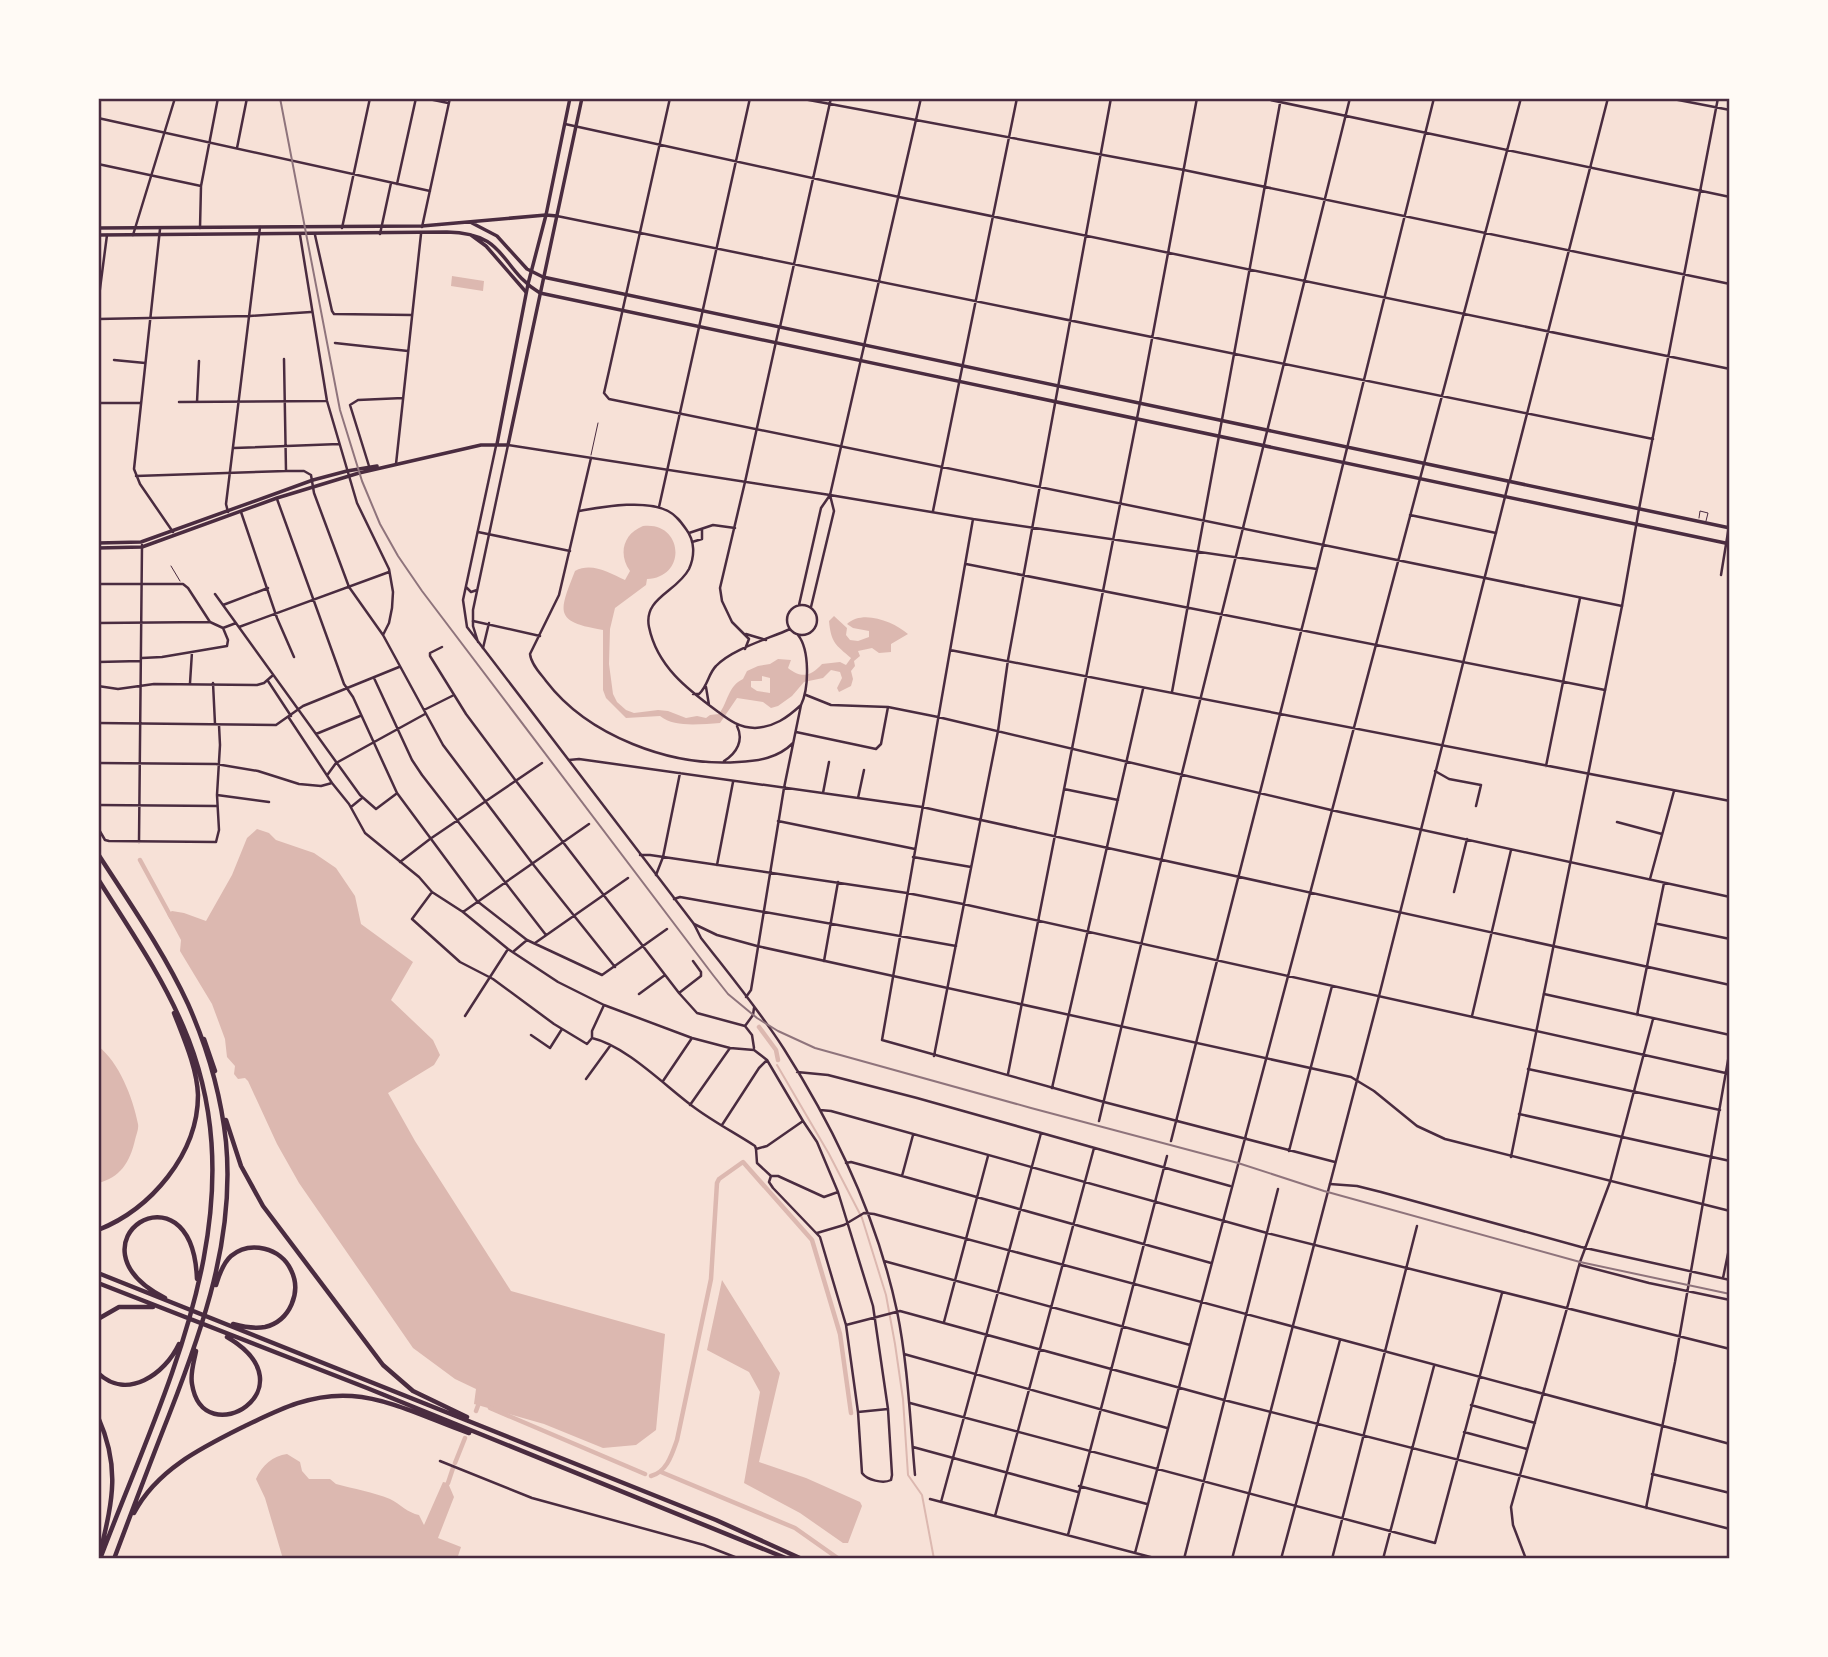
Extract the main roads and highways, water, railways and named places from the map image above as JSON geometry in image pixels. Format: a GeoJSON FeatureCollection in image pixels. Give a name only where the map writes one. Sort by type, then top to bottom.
{"type":"FeatureCollection","features":[{"type":"Feature","properties":{"kind":"highway"},"geometry":{"type":"LineString","coordinates":[[98,854],[174,978],[211,1057],[232,1143],[253,1190],[383,1365],[403,1384],[422,1396],[516,1440]]}},
{"type":"Feature","properties":{"kind":"highway"},"geometry":{"type":"LineString","coordinates":[[98,879],[167,992],[195,1056],[211,1128],[213,1198],[210,1230],[197,1288],[168,1386],[99,1559]]}},
{"type":"Feature","properties":{"kind":"highway"},"geometry":{"type":"LineString","coordinates":[[98,1230],[133,1211],[152,1192],[172,1171],[191,1134],[197,1107],[196,1080],[167,992]]}},
{"type":"Feature","properties":{"kind":"highway"},"geometry":{"type":"LineString","coordinates":[[194,1022],[214,1079],[226,1144],[225,1221],[210,1302]]}},
{"type":"Feature","properties":{"kind":"highway"},"geometry":{"type":"LineString","coordinates":[[186,1309],[145,1286],[133,1273],[124,1250],[127,1235],[132,1228],[140,1221],[157,1217],[165,1217],[179,1224],[193,1248],[197,1288]]}},
{"type":"Feature","properties":{"kind":"highway"},"geometry":{"type":"LineString","coordinates":[[210,1328],[250,1355],[259,1378],[258,1392],[250,1405],[229,1415],[217,1414],[204,1407],[194,1392],[191,1376],[207,1309],[225,1263],[229,1257],[244,1249],[257,1248],[274,1252],[292,1270],[295,1285],[292,1303],[278,1321],[264,1327],[252,1328],[211,1318]]}},
{"type":"Feature","properties":{"kind":"highway"},"geometry":{"type":"LineString","coordinates":[[98,1273],[725,1524],[802,1559]]}},
{"type":"Feature","properties":{"kind":"highway"},"geometry":{"type":"LineString","coordinates":[[98,1283],[367,1388],[788,1559]]}},
{"type":"Feature","properties":{"kind":"highway"},"geometry":{"type":"LineString","coordinates":[[98,1319],[110,1310],[130,1306],[158,1308],[183,1317]]}},
{"type":"Feature","properties":{"kind":"highway"},"geometry":{"type":"LineString","coordinates":[[98,1374],[106,1381],[122,1385],[138,1384],[147,1380],[170,1358],[185,1331]]}},
{"type":"Feature","properties":{"kind":"highway"},"geometry":{"type":"LineString","coordinates":[[114,1559],[198,1340]]}},
{"type":"Feature","properties":{"kind":"highway"},"geometry":{"type":"LineString","coordinates":[[117,1549],[141,1500],[166,1473],[209,1444],[280,1409],[311,1398],[352,1396],[379,1400],[511,1447]]}},
{"type":"Feature","properties":{"kind":"highway"},"geometry":{"type":"LineString","coordinates":[[98,1417],[109,1445],[114,1471],[113,1495],[99,1559]]}},
{"type":"Feature","properties":{"kind":"main road"},"geometry":{"type":"LineString","coordinates":[[496,443],[570,98]]}},
{"type":"Feature","properties":{"kind":"main road"},"geometry":{"type":"LineString","coordinates":[[98,546],[141,545],[313,480],[496,443],[508,445],[582,98]]}},
{"type":"Feature","properties":{"kind":"main road"},"geometry":{"type":"LineString","coordinates":[[98,227],[381,227],[557,216]]}},
{"type":"Feature","properties":{"kind":"main road"},"geometry":{"type":"LineString","coordinates":[[472,223],[497,236],[533,273],[542,277],[1729,528]]}},
{"type":"Feature","properties":{"kind":"main road"},"geometry":{"type":"LineString","coordinates":[[98,235],[469,234],[482,237],[495,247],[528,284],[540,293],[1728,544]]}},
{"type":"Feature","properties":{"kind":"main road"},"geometry":{"type":"LineString","coordinates":[[469,234],[486,246],[527,292]]}},
{"type":"Feature","properties":{"kind":"main road"},"geometry":{"type":"LineString","coordinates":[[518,342],[529,347]]}},
{"type":"Feature","properties":{"kind":"main road"},"geometry":{"type":"LineString","coordinates":[[516,352],[527,357]]}},
{"type":"Feature","properties":{"kind":"main road"},"geometry":{"type":"LineString","coordinates":[[229,512],[240,511],[347,473],[393,464]]}},
{"type":"Feature","properties":{"kind":"waterway"},"geometry":{"type":"LineString","coordinates":[[140,860],[171,917]]}},
{"type":"Feature","properties":{"kind":"waterway"},"geometry":{"type":"LineString","coordinates":[[759,1027],[776,1050],[778,1060]]}},
{"type":"Feature","properties":{"kind":"waterway"},"geometry":{"type":"LineString","coordinates":[[777,1065],[829,1154],[862,1218],[886,1295],[895,1344],[903,1399],[908,1475],[922,1495],[934,1559]]}},
{"type":"Feature","properties":{"kind":"waterway"},"geometry":{"type":"LineString","coordinates":[[651,1476],[665,1467],[677,1440],[711,1279],[717,1183],[743,1162],[812,1240],[840,1334],[851,1413]]}},
{"type":"Feature","properties":{"kind":"waterway"},"geometry":{"type":"LineString","coordinates":[[476,1411],[480,1400]]}},
{"type":"Feature","properties":{"kind":"waterway"},"geometry":{"type":"LineString","coordinates":[[490,1408],[645,1474]]}},
{"type":"Feature","properties":{"kind":"waterway"},"geometry":{"type":"LineString","coordinates":[[455,1463],[465,1438]]}},
{"type":"Feature","properties":{"kind":"waterway"},"geometry":{"type":"LineString","coordinates":[[448,1483],[453,1468]]}},
{"type":"Feature","properties":{"kind":"waterway"},"geometry":{"type":"LineString","coordinates":[[661,1472],[795,1528],[839,1559]]}},
{"type":"Feature","properties":{"kind":"railway"},"geometry":{"type":"LineString","coordinates":[[280,98],[340,410],[362,481],[380,524],[422,591],[713,975],[728,994],[757,1018],[815,1048],[1238,1163],[1324,1191],[1580,1262],[1730,1294]]}}]}
